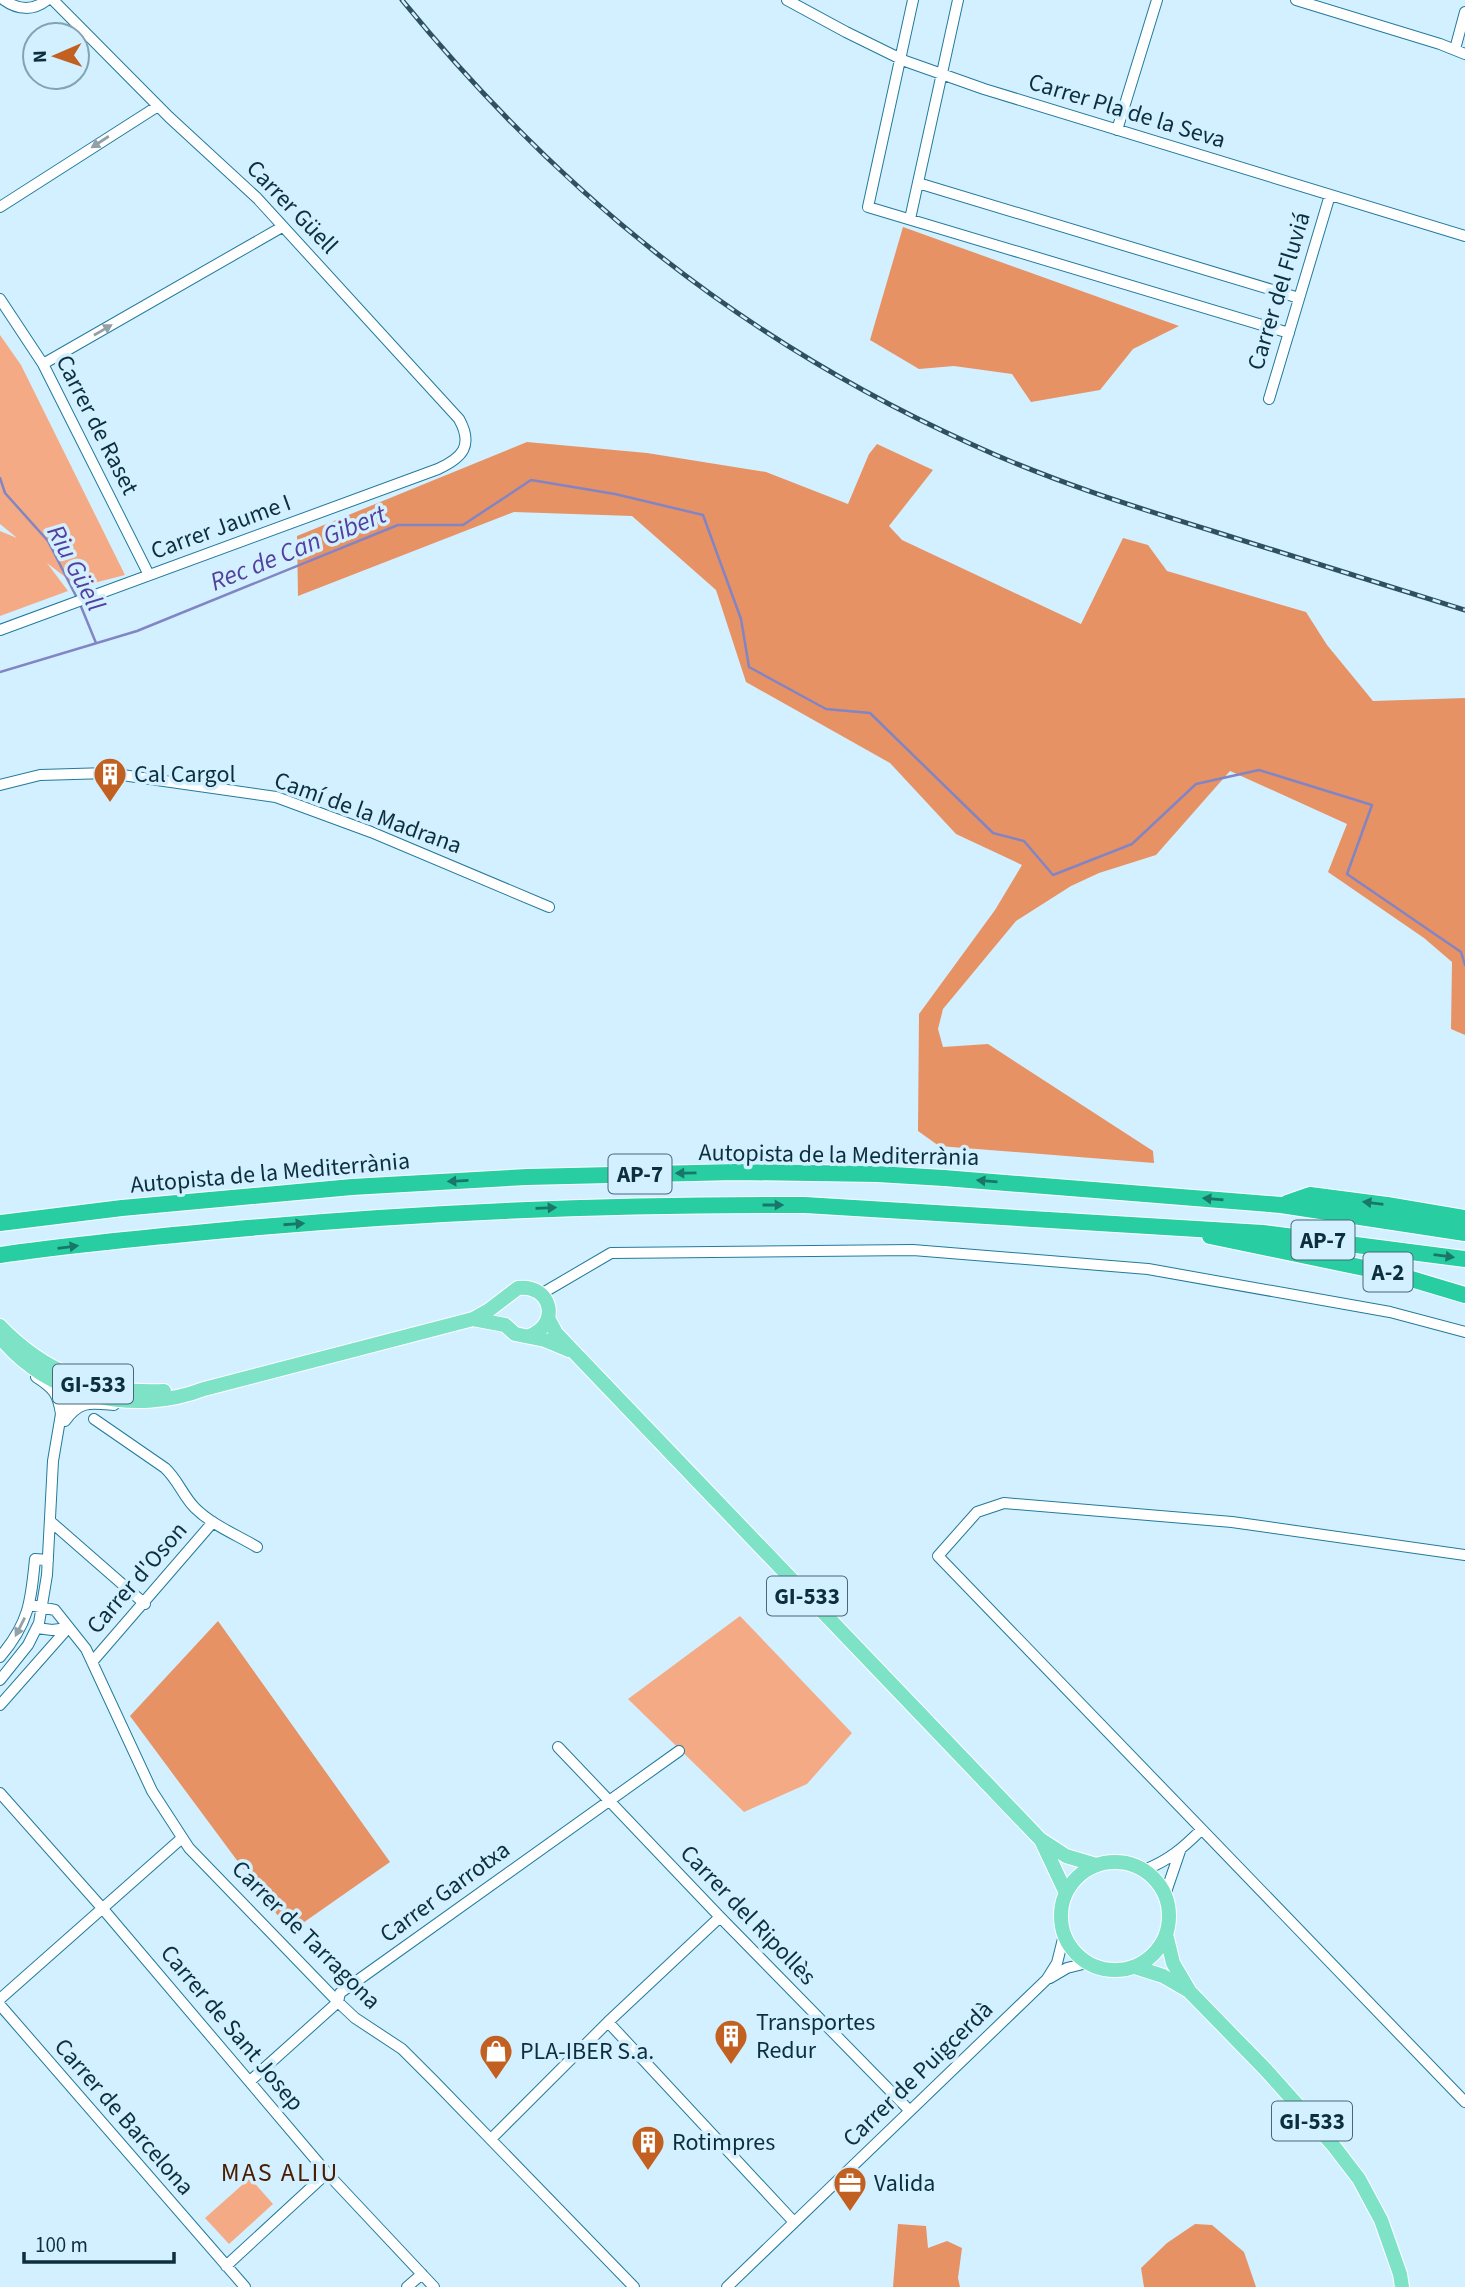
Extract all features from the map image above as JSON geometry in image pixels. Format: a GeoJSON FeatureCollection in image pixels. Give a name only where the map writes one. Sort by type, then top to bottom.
{"type":"FeatureCollection","features":[{"type":"Feature","properties":{"kind":"highway","name":"Autopista de la Mediterrània"},"geometry":{"type":"LineString","coordinates":[[0,1223],[122,1208],[352,1188],[527,1177],[723,1173],[877,1174],[1281,1205],[1465,1233]]}},
{"type":"Feature","properties":{"kind":"highway"},"geometry":{"type":"LineString","coordinates":[[1281,1205],[1310,1195],[1465,1218]]}},
{"type":"Feature","properties":{"kind":"highway","name":"Autopista de la Mediterrània"},"geometry":{"type":"LineString","coordinates":[[0,1255],[124,1240],[469,1212],[636,1206],[805,1205],[1263,1233],[1465,1259]]}},
{"type":"Feature","properties":{"kind":"highway","name":"A-2"},"geometry":{"type":"LineString","coordinates":[[1181,1228],[1227,1241],[1309,1255],[1398,1275],[1465,1295]]}},
{"type":"Feature","properties":{"kind":"main road","name":"GI-533"},"geometry":{"type":"LineString","coordinates":[[0,1338],[32,1367],[82,1393],[116,1400],[181,1398],[204,1389],[473,1319],[518,1288],[530,1288],[541,1294],[548,1305],[548,1318],[556,1333],[573,1352],[1040,1839],[1066,1856],[1096,1865],[1116,1861],[1144,1870]]}},
{"type":"Feature","properties":{"kind":"main road"},"geometry":{"type":"LineString","coordinates":[[504,1299],[500,1312],[505,1325]]}},
{"type":"Feature","properties":{"kind":"main road"},"geometry":{"type":"LineString","coordinates":[[529,1336],[541,1329],[548,1318]]}},
{"type":"Feature","properties":{"kind":"main road","name":"GI-533"},"geometry":{"type":"LineString","coordinates":[[473,1319],[505,1325],[515,1334],[545,1340],[573,1352]]}},
{"type":"Feature","properties":{"kind":"main road","name":"GI-533"},"geometry":{"type":"LineString","coordinates":[[0,1326],[31,1354],[76,1379],[110,1388],[151,1391],[204,1389]]}},
{"type":"Feature","properties":{"kind":"main road","name":"GI-533"},"geometry":{"type":"LineString","coordinates":[[1040,1839],[1066,1893]]}},
{"type":"Feature","properties":{"kind":"main road"},"geometry":{"type":"LineString","coordinates":[[1087,1963],[1070,1946],[1064,1935],[1062,1907],[1066,1893],[1078,1876],[1096,1865]]}},
{"type":"Feature","properties":{"kind":"main road"},"geometry":{"type":"LineString","coordinates":[[1144,1870],[1154,1878],[1165,1895]]}},
{"type":"Feature","properties":{"kind":"main road","name":"GI-533"},"geometry":{"type":"LineString","coordinates":[[1165,1895],[1170,1919],[1166,1934],[1173,1963],[1190,1992],[1275,2079],[1359,2179],[1381,2220],[1402,2287]]}},
{"type":"Feature","properties":{"kind":"main road"},"geometry":{"type":"LineString","coordinates":[[1135,1967],[1159,1948],[1166,1934]]}},
{"type":"Feature","properties":{"kind":"main road","name":"GI-533"},"geometry":{"type":"LineString","coordinates":[[1087,1963],[1110,1970],[1135,1967],[1163,1976],[1190,1992]]}},
{"type":"Feature","properties":{"kind":"street"},"geometry":{"type":"LineString","coordinates":[[0,12],[8,3],[27,8],[50,0]]}},
{"type":"Feature","properties":{"kind":"street","name":"Carrer Güell"},"geometry":{"type":"LineString","coordinates":[[50,0],[257,198],[459,419],[464,428],[466,442],[455,461]]}},
{"type":"Feature","properties":{"kind":"street","name":"Carrer Pla de la Seva"},"geometry":{"type":"LineString","coordinates":[[787,0],[901,58],[984,89],[1465,236]]}},
{"type":"Feature","properties":{"kind":"street"},"geometry":{"type":"LineString","coordinates":[[913,0],[868,206],[1289,333]]}},
{"type":"Feature","properties":{"kind":"street"},"geometry":{"type":"LineString","coordinates":[[910,219],[958,0]]}},
{"type":"Feature","properties":{"kind":"street"},"geometry":{"type":"LineString","coordinates":[[1117,130],[1157,0]]}},
{"type":"Feature","properties":{"kind":"street"},"geometry":{"type":"LineString","coordinates":[[1296,0],[1460,52],[1465,12]]}},
{"type":"Feature","properties":{"kind":"street"},"geometry":{"type":"LineString","coordinates":[[0,206],[158,106]]}},
{"type":"Feature","properties":{"kind":"street"},"geometry":{"type":"LineString","coordinates":[[918,183],[1299,298]]}},
{"type":"Feature","properties":{"kind":"street","name":"Carrer del Fluviá"},"geometry":{"type":"LineString","coordinates":[[1269,399],[1330,195]]}},
{"type":"Feature","properties":{"kind":"street"},"geometry":{"type":"LineString","coordinates":[[43,364],[282,227]]}},
{"type":"Feature","properties":{"kind":"street","name":"Carrer de Raset"},"geometry":{"type":"LineString","coordinates":[[0,299],[43,364],[149,575]]}},
{"type":"Feature","properties":{"kind":"street","name":"Carrer Jaume I"},"geometry":{"type":"LineString","coordinates":[[0,630],[455,461]]}},
{"type":"Feature","properties":{"kind":"street","name":"Camí de la Madrana"},"geometry":{"type":"LineString","coordinates":[[0,785],[40,775],[108,774],[276,797],[371,832],[549,907]]}},
{"type":"Feature","properties":{"kind":"street"},"geometry":{"type":"LineString","coordinates":[[541,1294],[611,1253],[913,1250],[1148,1269],[1390,1312],[1465,1332]]}},
{"type":"Feature","properties":{"kind":"street"},"geometry":{"type":"LineString","coordinates":[[0,1345],[14,1360],[55,1391],[61,1414],[53,1461],[48,1560],[42,1609],[37,1628],[28,1645],[0,1681]]}},
{"type":"Feature","properties":{"kind":"street"},"geometry":{"type":"LineString","coordinates":[[61,1414],[68,1404],[82,1393],[91,1390],[137,1395],[151,1391]]}},
{"type":"Feature","properties":{"kind":"street"},"geometry":{"type":"LineString","coordinates":[[59,1429],[71,1412],[89,1403],[142,1406],[158,1405],[170,1399]]}},
{"type":"Feature","properties":{"kind":"street"},"geometry":{"type":"LineString","coordinates":[[94,1419],[165,1468],[174,1476],[196,1509],[257,1547]]}},
{"type":"Feature","properties":{"kind":"street"},"geometry":{"type":"LineString","coordinates":[[1465,1555],[1232,1522],[1004,1503],[977,1512],[938,1556],[1465,2102]]}},
{"type":"Feature","properties":{"kind":"street"},"geometry":{"type":"LineString","coordinates":[[50,1521],[145,1604]]}},
{"type":"Feature","properties":{"kind":"street","name":"Carrer d'Oson"},"geometry":{"type":"LineString","coordinates":[[92,1662],[214,1522]]}},
{"type":"Feature","properties":{"kind":"street"},"geometry":{"type":"LineString","coordinates":[[0,1657],[21,1627],[30,1605],[35,1559],[48,1560]]}},
{"type":"Feature","properties":{"kind":"street","name":"Carrer de Tarragona"},"geometry":{"type":"LineString","coordinates":[[46,1585],[55,1610],[86,1649],[152,1791],[189,1848],[338,2002],[355,2018],[402,2049],[492,2138],[634,2287]]}},
{"type":"Feature","properties":{"kind":"street"},"geometry":{"type":"LineString","coordinates":[[30,1605],[55,1610]]}},
{"type":"Feature","properties":{"kind":"street"},"geometry":{"type":"LineString","coordinates":[[37,1628],[68,1628]]}},
{"type":"Feature","properties":{"kind":"street"},"geometry":{"type":"LineString","coordinates":[[0,1705],[68,1628]]}},
{"type":"Feature","properties":{"kind":"street","name":"Carrer del Ripollès"},"geometry":{"type":"LineString","coordinates":[[558,1747],[910,2111]]}},
{"type":"Feature","properties":{"kind":"street","name":"Carrer Garrotxa"},"geometry":{"type":"LineString","coordinates":[[250,2081],[338,2002],[340,1993],[679,1751]]}},
{"type":"Feature","properties":{"kind":"street","name":"Carrer de Sant Josep"},"geometry":{"type":"LineString","coordinates":[[0,1793],[103,1909],[327,2173],[434,2287]]}},
{"type":"Feature","properties":{"kind":"street"},"geometry":{"type":"LineString","coordinates":[[1144,1870],[1163,1863],[1201,1830]]}},
{"type":"Feature","properties":{"kind":"street"},"geometry":{"type":"LineString","coordinates":[[0,1999],[182,1838]]}},
{"type":"Feature","properties":{"kind":"street"},"geometry":{"type":"LineString","coordinates":[[1165,1895],[1180,1851]]}},
{"type":"Feature","properties":{"kind":"street"},"geometry":{"type":"LineString","coordinates":[[492,2138],[608,2022],[720,1917]]}},
{"type":"Feature","properties":{"kind":"street","name":"Carrer de Puigcerdà"},"geometry":{"type":"LineString","coordinates":[[727,2287],[1047,1979],[1057,1963],[1064,1935]]}},
{"type":"Feature","properties":{"kind":"street","name":"Carrer de Puigcerdà"},"geometry":{"type":"LineString","coordinates":[[1047,1979],[1067,1968],[1087,1963]]}},
{"type":"Feature","properties":{"kind":"street","name":"Carrer de Barcelona"},"geometry":{"type":"LineString","coordinates":[[0,2006],[245,2287]]}},
{"type":"Feature","properties":{"kind":"street"},"geometry":{"type":"LineString","coordinates":[[608,2022],[794,2222]]}},
{"type":"Feature","properties":{"kind":"street"},"geometry":{"type":"LineString","coordinates":[[226,2266],[327,2173]]}},
{"type":"Feature","properties":{"kind":"street"},"geometry":{"type":"LineString","coordinates":[[407,2287],[422,2274]]}},
{"type":"Feature","properties":{"kind":"shaded area"},"geometry":{"type":"Polygon","coordinates":[[[903,227],[1179,326],[1133,349],[1100,390],[1031,402],[1012,374],[954,366],[919,369],[870,340],[903,227]]]}},
{"type":"Feature","properties":{"kind":"shaded area"},"geometry":{"type":"Polygon","coordinates":[[[0,335],[21,365],[125,575],[78,587],[47,563],[68,591],[0,616],[0,531],[17,538],[0,524],[0,335]]]}},
{"type":"Feature","properties":{"kind":"shaded area"},"geometry":{"type":"Polygon","coordinates":[[[527,442],[647,453],[766,472],[848,504],[869,454],[877,444],[933,470],[889,526],[902,540],[1081,624],[1123,538],[1148,545],[1167,571],[1306,612],[1327,645],[1373,701],[1465,698],[1465,1035],[1451,1029],[1452,962],[1424,938],[1328,872],[1347,824],[1230,771],[1156,855],[1099,873],[1071,886],[1016,921],[943,1009],[938,1029],[943,1047],[988,1044],[1153,1151],[1154,1163],[939,1146],[918,1131],[919,1014],[995,910],[1022,865],[956,834],[890,763],[746,682],[716,590],[632,516],[514,512],[298,596],[297,536],[527,442]]]}},
{"type":"Feature","properties":{"kind":"shaded area"},"geometry":{"type":"Polygon","coordinates":[[[740,1616],[852,1733],[807,1784],[744,1812],[628,1699],[740,1616]]]}},
{"type":"Feature","properties":{"kind":"shaded area"},"geometry":{"type":"Polygon","coordinates":[[[218,1621],[390,1862],[290,1932],[130,1716],[218,1621]]]}},
{"type":"Feature","properties":{"kind":"shaded area"},"geometry":{"type":"Polygon","coordinates":[[[250,2178],[273,2204],[229,2244],[205,2218],[250,2178]]]}},
{"type":"Feature","properties":{"kind":"shaded area"},"geometry":{"type":"Polygon","coordinates":[[[898,2224],[926,2226],[928,2248],[947,2241],[962,2248],[958,2278],[960,2287],[893,2287],[898,2224]]]}},
{"type":"Feature","properties":{"kind":"shaded area"},"geometry":{"type":"Polygon","coordinates":[[[1195,2224],[1212,2225],[1244,2252],[1256,2287],[1144,2287],[1141,2268],[1167,2243],[1195,2224]]]}},
{"type":"Feature","properties":{"kind":"waterway","name":"Riu Güell"},"geometry":{"type":"LineString","coordinates":[[0,478],[5,493],[48,541],[77,598]]}},
{"type":"Feature","properties":{"kind":"waterway","name":"Rec de Can Gibert"},"geometry":{"type":"LineString","coordinates":[[0,672],[137,631],[398,525],[463,525],[531,480],[615,494],[703,515],[741,619],[749,667],[826,709],[870,713],[993,833],[1024,841],[1053,875],[1132,844],[1196,784],[1259,770],[1372,805],[1347,874],[1461,952],[1465,965]]}},
{"type":"Feature","properties":{"kind":"waterway","name":"Riu Güell"},"geometry":{"type":"LineString","coordinates":[[80,604],[96,643]]}},
{"type":"Feature","properties":{"kind":"railway"},"geometry":{"type":"LineString","coordinates":[[402,0],[462,71],[591,199],[660,256],[732,309],[808,358],[888,403],[971,444],[1032,470],[1093,493],[1465,610]]}},
{"type":"Feature","properties":{"kind":"place","name":"Cal Cargol"},"geometry":{"type":"Point","coordinates":[110,804]}},
{"type":"Feature","properties":{"kind":"place","name":"Transportes Redur"},"geometry":{"type":"Point","coordinates":[731,2066]}},
{"type":"Feature","properties":{"kind":"place","name":"PLA-IBER S.a."},"geometry":{"type":"Point","coordinates":[496,2081]}},
{"type":"Feature","properties":{"kind":"place","name":"Rotimpres"},"geometry":{"type":"Point","coordinates":[648,2172]}},
{"type":"Feature","properties":{"kind":"place","name":"Valida"},"geometry":{"type":"Point","coordinates":[850,2213]}},
{"type":"Feature","properties":{"kind":"district","name":"MAS ALIU"},"geometry":{"type":"Point","coordinates":[280,2172]}}]}
